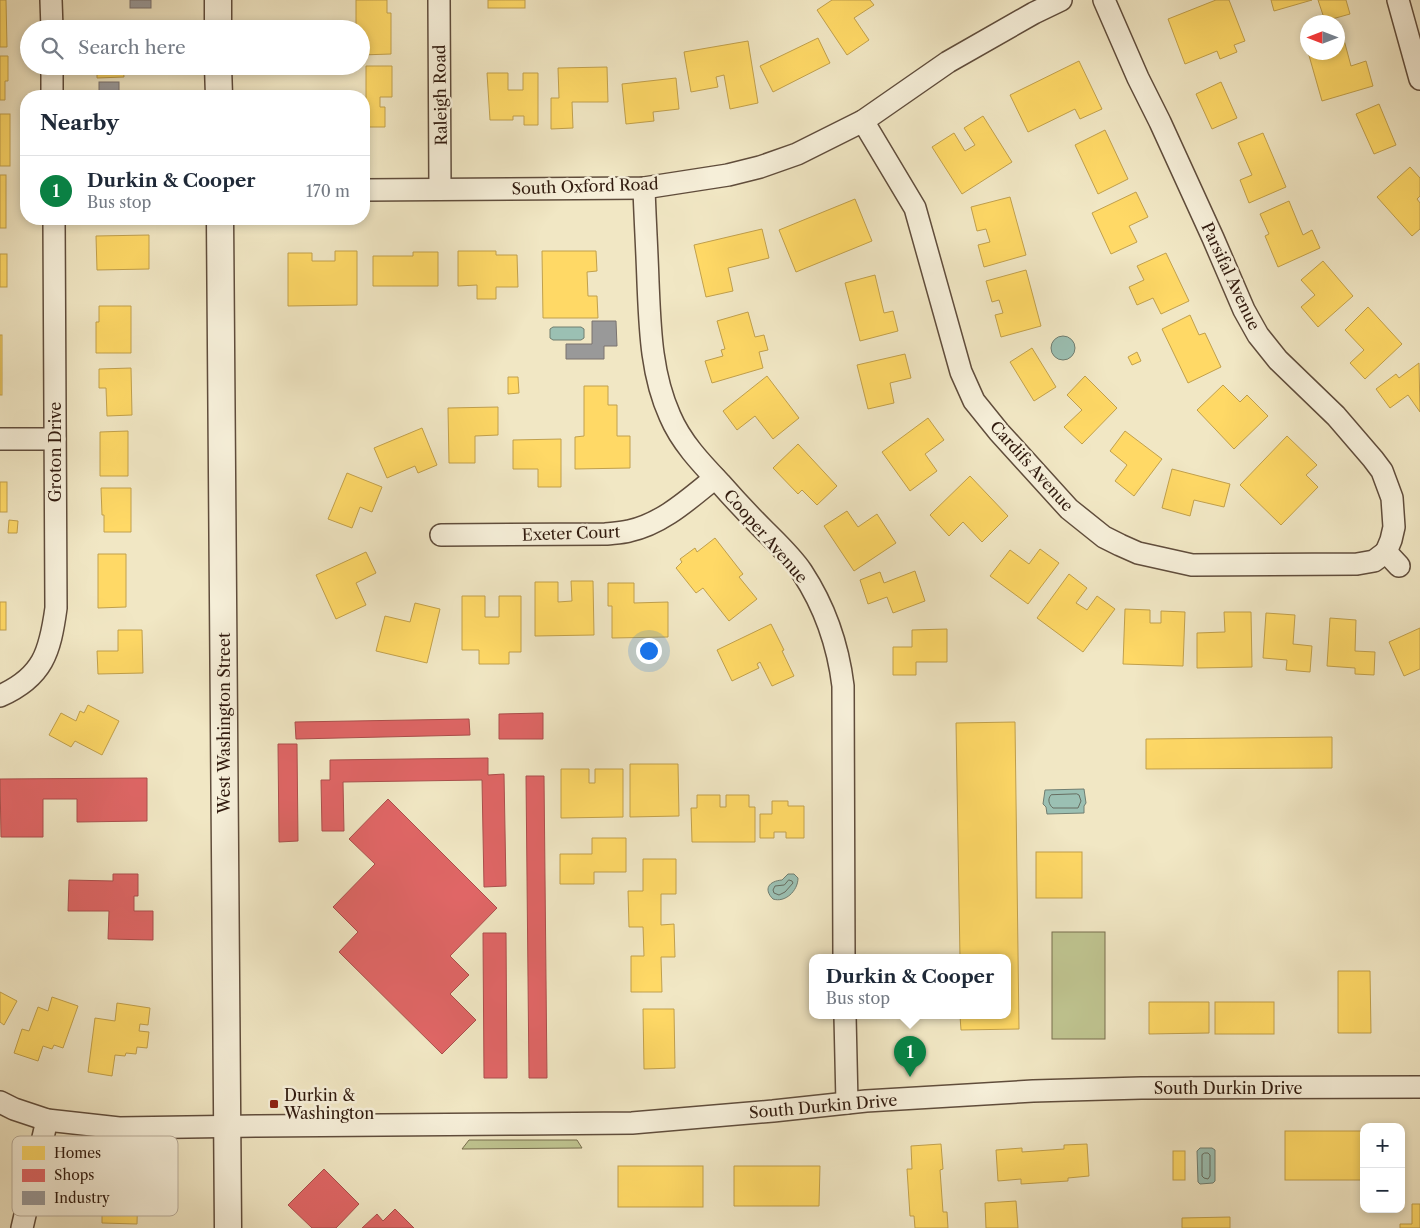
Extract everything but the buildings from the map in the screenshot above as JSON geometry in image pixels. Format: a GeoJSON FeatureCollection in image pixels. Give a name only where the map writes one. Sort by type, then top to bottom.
{"type":"FeatureCollection","features":[{"type":"Feature","properties":{"kind":"street"},"geometry":{"type":"LineString","coordinates":[[51,0],[52,20]]}},
{"type":"Feature","properties":{"kind":"street"},"geometry":{"type":"LineString","coordinates":[[218,0],[218,20]]}},
{"type":"Feature","properties":{"kind":"street","name":"Raleigh Road"},"geometry":{"type":"LineString","coordinates":[[439,0],[440,189]]}},
{"type":"Feature","properties":{"kind":"street","name":"South Oxford Road"},"geometry":{"type":"LineString","coordinates":[[370,190],[644,188],[728,175],[760,167],[797,154],[863,121],[948,62],[1034,13],[1061,0]]}},
{"type":"Feature","properties":{"kind":"street","name":"Parsifal Avenue"},"geometry":{"type":"LineString","coordinates":[[1104,0],[1244,310],[1258,335],[1278,360],[1336,416],[1382,471],[1392,498],[1394,527],[1391,540],[1392,559]]}},
{"type":"Feature","properties":{"kind":"street"},"geometry":{"type":"LineString","coordinates":[[1398,0],[1420,79]]}},
{"type":"Feature","properties":{"kind":"street"},"geometry":{"type":"LineString","coordinates":[[52,75],[52,90]]}},
{"type":"Feature","properties":{"kind":"street"},"geometry":{"type":"LineString","coordinates":[[218,75],[219,90]]}},
{"type":"Feature","properties":{"kind":"street","name":"Cardifs Avenue"},"geometry":{"type":"LineString","coordinates":[[863,121],[915,208],[961,372],[974,401],[998,432],[1069,509],[1104,537],[1120,545],[1138,553],[1192,565],[1357,564],[1392,559]]}},
{"type":"Feature","properties":{"kind":"street","name":"Cooper Avenue"},"geometry":{"type":"LineString","coordinates":[[644,188],[653,358],[659,388],[670,418],[697,458],[802,571],[820,602],[832,631],[840,662],[843,686],[844,954]]}},
{"type":"Feature","properties":{"kind":"street","name":"Groton Drive"},"geometry":{"type":"LineString","coordinates":[[0,696],[18,687],[38,668],[46,655],[52,637],[56,608],[54,225]]}},
{"type":"Feature","properties":{"kind":"street","name":"West Washington Street"},"geometry":{"type":"LineString","coordinates":[[220,225],[228,1228]]}},
{"type":"Feature","properties":{"kind":"street"},"geometry":{"type":"LineString","coordinates":[[0,439],[55,439]]}},
{"type":"Feature","properties":{"kind":"street","name":"Exeter Court"},"geometry":{"type":"LineString","coordinates":[[441,535],[606,534],[630,531],[653,523],[674,511],[715,478]]}},
{"type":"Feature","properties":{"kind":"street"},"geometry":{"type":"LineString","coordinates":[[845,1019],[847,1104]]}},
{"type":"Feature","properties":{"kind":"street","name":"South Durkin Drive"},"geometry":{"type":"LineString","coordinates":[[0,1102],[14,1109],[47,1120],[119,1128],[632,1122],[1033,1090],[1420,1087]]}},
{"type":"Feature","properties":{"kind":"street"},"geometry":{"type":"LineString","coordinates":[[43,1136],[47,1120]]}},
{"type":"Feature","properties":{"kind":"green space"},"geometry":{"type":"Polygon","coordinates":[[[1052,932],[1105,932],[1105,1039],[1052,1039],[1052,932]]]}},
{"type":"Feature","properties":{"kind":"green space"},"geometry":{"type":"Polygon","coordinates":[[[469,1140],[577,1140],[582,1148],[462,1149],[469,1140]]]}},
{"type":"Feature","properties":{"kind":"water"},"geometry":{"type":"Polygon","coordinates":[[[553,327],[581,327],[584,329],[584,338],[581,340],[553,340],[550,338],[550,329],[553,327]]]}},
{"type":"Feature","properties":{"kind":"water"},"geometry":{"type":"Polygon","coordinates":[[[1063,336],[1071,340],[1075,348],[1071,356],[1063,360],[1055,356],[1051,348],[1055,340],[1063,336]]]}},
{"type":"Feature","properties":{"kind":"water"},"geometry":{"type":"Polygon","coordinates":[[[1084,789],[1086,803],[1084,813],[1047,814],[1046,807],[1043,804],[1045,790],[1084,789]]]}},
{"type":"Feature","properties":{"kind":"water"},"geometry":{"type":"Polygon","coordinates":[[[788,874],[794,874],[798,878],[796,887],[786,898],[773,899],[768,892],[769,886],[774,882],[782,880],[788,874]]]}},
{"type":"Feature","properties":{"kind":"water"},"geometry":{"type":"Polygon","coordinates":[[[1200,1148],[1212,1148],[1215,1150],[1215,1181],[1213,1183],[1200,1184],[1198,1182],[1197,1151],[1200,1148]]]}},
{"type":"Feature","properties":{"kind":"place","name":"Durkin & Cooper"},"geometry":{"type":"Point","coordinates":[910,1077]}},
{"type":"Feature","properties":{"kind":"place","name":"Durkin & Washington"},"geometry":{"type":"Point","coordinates":[274,1104]}}]}
